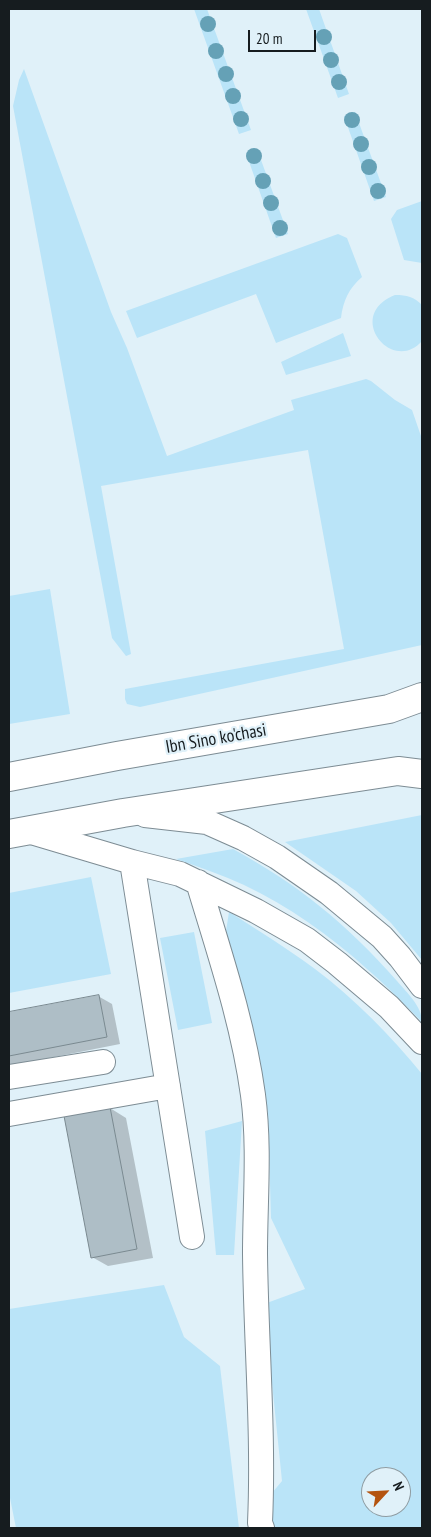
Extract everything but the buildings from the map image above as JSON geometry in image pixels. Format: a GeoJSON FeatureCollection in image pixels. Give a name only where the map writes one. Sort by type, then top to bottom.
{"type":"FeatureCollection","features":[{"type":"Feature","properties":{"kind":"main road","name":"Ibn Sino ko'chasi"},"geometry":{"type":"LineString","coordinates":[[9,777],[126,754],[389,709],[422,697]]}},
{"type":"Feature","properties":{"kind":"main road"},"geometry":{"type":"LineString","coordinates":[[18,833],[123,813],[398,771],[422,774]]}},
{"type":"Feature","properties":{"kind":"lane"},"geometry":{"type":"LineString","coordinates":[[123,813],[207,822],[243,838],[277,857],[322,888],[382,937],[422,986]]}},
{"type":"Feature","properties":{"kind":"lane"},"geometry":{"type":"LineString","coordinates":[[18,833],[180,874],[256,911],[307,940],[366,986],[422,1042]]}},
{"type":"Feature","properties":{"kind":"lane"},"geometry":{"type":"LineString","coordinates":[[132,862],[192,1238]]}},
{"type":"Feature","properties":{"kind":"lane"},"geometry":{"type":"LineString","coordinates":[[198,882],[237,1013],[247,1058],[257,1131],[255,1253],[262,1480],[260,1523],[262,1528]]}},
{"type":"Feature","properties":{"kind":"lane"},"geometry":{"type":"LineString","coordinates":[[9,1077],[103,1062]]}},
{"type":"Feature","properties":{"kind":"lane"},"geometry":{"type":"LineString","coordinates":[[9,1114],[168,1086]]}},
{"type":"Feature","properties":{"kind":"shaded area"},"geometry":{"type":"Polygon","coordinates":[[[194,9],[207,9],[251,130],[239,134],[194,9]]]}},
{"type":"Feature","properties":{"kind":"shaded area"},"geometry":{"type":"Polygon","coordinates":[[[306,9],[319,9],[349,94],[338,98],[306,9]]]}},
{"type":"Feature","properties":{"kind":"shaded area"},"geometry":{"type":"Polygon","coordinates":[[[24,69],[111,312],[127,348],[167,456],[294,410],[291,400],[366,379],[412,410],[422,439],[422,645],[140,707],[127,704],[125,689],[344,649],[308,450],[101,486],[131,654],[126,656],[112,638],[13,106],[19,80],[24,69]]]}},
{"type":"Feature","properties":{"kind":"shaded area"},"geometry":{"type":"Polygon","coordinates":[[[355,112],[386,197],[374,201],[344,116],[355,112]]]}},
{"type":"Feature","properties":{"kind":"shaded area"},"geometry":{"type":"Polygon","coordinates":[[[257,149],[288,234],[276,238],[246,153],[257,149]]]}},
{"type":"Feature","properties":{"kind":"shaded area"},"geometry":{"type":"Polygon","coordinates":[[[422,201],[422,263],[404,260],[391,219],[397,210],[422,201]]]}},
{"type":"Feature","properties":{"kind":"shaded area"},"geometry":{"type":"Polygon","coordinates":[[[338,234],[347,238],[362,277],[347,295],[341,318],[276,343],[256,294],[137,338],[126,311],[338,234]]]}},
{"type":"Feature","properties":{"kind":"shaded area"},"geometry":{"type":"Polygon","coordinates":[[[395,295],[410,297],[422,305],[422,341],[410,350],[398,351],[387,347],[378,338],[373,327],[373,315],[380,304],[395,295]]]}},
{"type":"Feature","properties":{"kind":"shaded area"},"geometry":{"type":"Polygon","coordinates":[[[343,333],[351,356],[286,375],[281,362],[343,333]]]}},
{"type":"Feature","properties":{"kind":"shaded area"},"geometry":{"type":"Polygon","coordinates":[[[50,589],[70,714],[9,724],[9,596],[50,589]]]}},
{"type":"Feature","properties":{"kind":"shaded area"},"geometry":{"type":"Polygon","coordinates":[[[422,815],[422,960],[391,923],[356,891],[285,842],[422,815]]]}},
{"type":"Feature","properties":{"kind":"shaded area"},"geometry":{"type":"Polygon","coordinates":[[[233,849],[301,892],[360,941],[417,1005],[422,1022],[353,957],[308,922],[277,902],[244,885],[176,859],[233,849]]]}},
{"type":"Feature","properties":{"kind":"shaded area"},"geometry":{"type":"Polygon","coordinates":[[[91,877],[111,974],[9,993],[9,893],[91,877]]]}},
{"type":"Feature","properties":{"kind":"shaded area"},"geometry":{"type":"Polygon","coordinates":[[[229,912],[315,969],[344,993],[372,1018],[422,1074],[422,1528],[270,1528],[272,1493],[282,1481],[264,1304],[305,1289],[271,1218],[268,1113],[226,931],[229,912]]]}},
{"type":"Feature","properties":{"kind":"shaded area"},"geometry":{"type":"Polygon","coordinates":[[[194,932],[212,1023],[178,1030],[160,938],[194,932]]]}},
{"type":"Feature","properties":{"kind":"shaded area"},"geometry":{"type":"Polygon","coordinates":[[[242,1121],[234,1255],[216,1255],[205,1131],[242,1121]]]}},
{"type":"Feature","properties":{"kind":"shaded area"},"geometry":{"type":"Polygon","coordinates":[[[164,1285],[184,1337],[220,1366],[239,1528],[16,1528],[9,1493],[9,1309],[164,1285]]]}}]}
